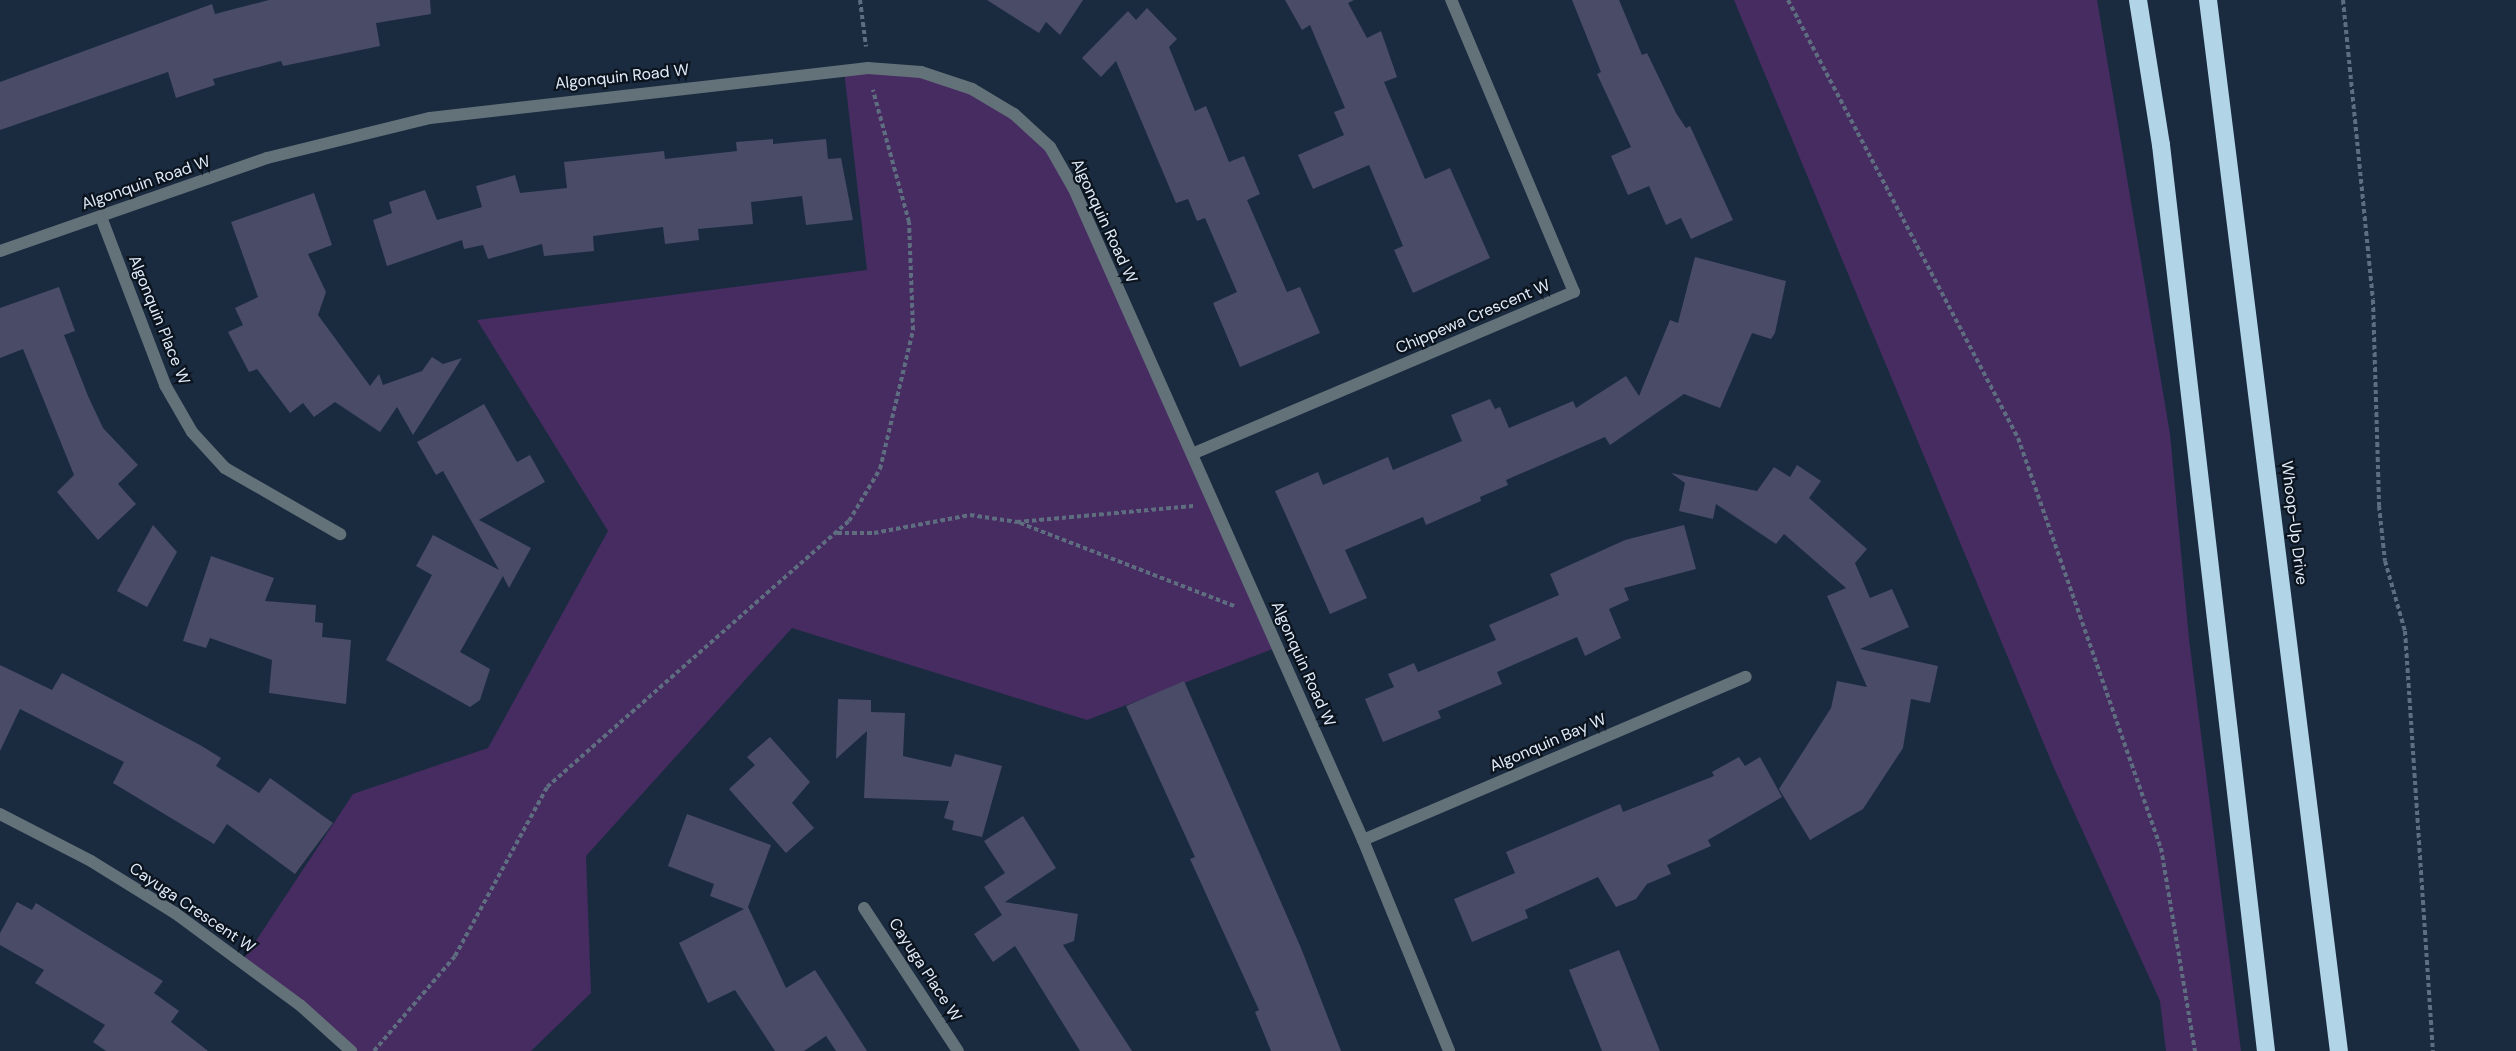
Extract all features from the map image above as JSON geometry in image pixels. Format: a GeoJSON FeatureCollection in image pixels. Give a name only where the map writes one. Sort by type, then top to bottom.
{"type":"FeatureCollection","features":[{"type":"Feature","properties":{"kind":"highway"},"geometry":{"type":"LineString","coordinates":[[2129,0],[2162,145]]}},
{"type":"Feature","properties":{"kind":"highway"},"geometry":{"type":"LineString","coordinates":[[2138,0],[2162,145],[2266,1051]]}},
{"type":"Feature","properties":{"kind":"highway","name":"Whoop-Up Drive"},"geometry":{"type":"LineString","coordinates":[[2208,0],[2339,1051]]}},
{"type":"Feature","properties":{"kind":"street","name":"Chippewa Crescent W"},"geometry":{"type":"LineString","coordinates":[[1192,454],[1574,292],[1451,0]]}},
{"type":"Feature","properties":{"kind":"street","name":"Algonquin Road W"},"geometry":{"type":"LineString","coordinates":[[0,251],[267,158],[430,118],[868,68],[921,72],[972,89],[1014,114],[1050,147],[1074,189],[1363,840],[1449,1051]]}},
{"type":"Feature","properties":{"kind":"street","name":"Algonquin Place W"},"geometry":{"type":"LineString","coordinates":[[101,217],[165,385],[192,432],[225,468],[340,534]]}},
{"type":"Feature","properties":{"kind":"street","name":"Algonquin Bay W"},"geometry":{"type":"LineString","coordinates":[[1363,840],[1746,677]]}},
{"type":"Feature","properties":{"kind":"street","name":"Cayuga Crescent W"},"geometry":{"type":"LineString","coordinates":[[0,814],[91,861],[175,913],[300,1005],[351,1051]]}},
{"type":"Feature","properties":{"kind":"street","name":"Cayuga Place W"},"geometry":{"type":"LineString","coordinates":[[864,908],[958,1051]]}},
{"type":"Feature","properties":{"kind":"path"},"geometry":{"type":"LineString","coordinates":[[374,1051],[455,956],[547,787],[849,522],[882,466],[913,330],[909,222],[868,68],[860,0]]}},
{"type":"Feature","properties":{"kind":"path"},"geometry":{"type":"LineString","coordinates":[[1788,0],[2018,438],[2161,848],[2195,1051]]}},
{"type":"Feature","properties":{"kind":"path"},"geometry":{"type":"LineString","coordinates":[[2343,0],[2373,300],[2379,506],[2385,561],[2405,631],[2433,1051]]}},
{"type":"Feature","properties":{"kind":"path"},"geometry":{"type":"LineString","coordinates":[[1017,522],[1214,504]]}},
{"type":"Feature","properties":{"kind":"path"},"geometry":{"type":"LineString","coordinates":[[836,533],[874,533],[970,515],[1017,522],[1265,617]]}},
{"type":"Feature","properties":{"kind":"shaded area"},"geometry":{"type":"Polygon","coordinates":[[[1734,0],[2097,0],[2170,434],[2189,639],[2241,1051],[2166,1051],[2160,1001],[2054,768],[1734,0]]]}},
{"type":"Feature","properties":{"kind":"shaded area"},"geometry":{"type":"Polygon","coordinates":[[[844,70],[921,72],[972,89],[1050,147],[1278,647],[1087,720],[792,628],[586,856],[591,993],[531,1051],[351,1051],[242,962],[353,794],[488,748],[608,531],[477,320],[867,270],[844,70]]]}},
{"type":"Feature","properties":{"kind":"building"},"geometry":{"type":"Polygon","coordinates":[[[269,0],[430,0],[431,14],[376,23],[380,46],[283,66],[281,61],[213,79],[215,85],[176,98],[168,72],[0,130],[0,82],[212,4],[215,14],[269,0]]]}},
{"type":"Feature","properties":{"kind":"building"},"geometry":{"type":"Polygon","coordinates":[[[987,0],[1083,0],[1060,35],[1046,22],[1039,33],[987,0]]]}},
{"type":"Feature","properties":{"kind":"building"},"geometry":{"type":"Polygon","coordinates":[[[1285,0],[1354,0],[1348,3],[1367,38],[1381,31],[1397,77],[1384,82],[1425,179],[1450,168],[1490,258],[1413,293],[1394,250],[1403,246],[1369,165],[1313,189],[1298,155],[1344,135],[1334,112],[1345,108],[1310,25],[1302,30],[1285,0]]]}},
{"type":"Feature","properties":{"kind":"building"},"geometry":{"type":"Polygon","coordinates":[[[1572,0],[1619,0],[1642,55],[1647,53],[1676,113],[1686,128],[1690,126],[1733,220],[1691,239],[1681,218],[1666,225],[1649,186],[1628,195],[1611,156],[1631,147],[1597,74],[1601,72],[1572,0]]]}},
{"type":"Feature","properties":{"kind":"building"},"geometry":{"type":"Polygon","coordinates":[[[1147,8],[1177,39],[1169,47],[1195,111],[1206,106],[1229,162],[1244,156],[1260,194],[1247,200],[1287,292],[1300,287],[1320,333],[1240,367],[1213,303],[1237,292],[1205,218],[1197,221],[1188,199],[1176,203],[1116,61],[1101,77],[1082,58],[1128,11],[1136,20],[1147,8]]]}},
{"type":"Feature","properties":{"kind":"building"},"geometry":{"type":"Polygon","coordinates":[[[773,139],[773,144],[826,139],[828,159],[841,158],[853,220],[806,225],[802,196],[751,202],[753,224],[698,229],[699,240],[665,244],[663,227],[593,236],[594,251],[544,256],[542,244],[488,259],[483,245],[464,249],[462,240],[387,266],[373,220],[392,213],[389,202],[425,190],[437,220],[482,207],[476,186],[515,175],[520,193],[567,188],[564,162],[664,151],[665,159],[737,151],[736,142],[773,139]]]}},
{"type":"Feature","properties":{"kind":"building"},"geometry":{"type":"Polygon","coordinates":[[[314,193],[332,245],[308,254],[326,292],[318,315],[370,386],[379,374],[383,385],[422,371],[432,357],[443,364],[462,358],[413,435],[397,407],[380,432],[335,402],[314,417],[303,403],[290,413],[257,369],[249,372],[228,332],[243,325],[235,308],[258,297],[231,222],[314,193]]]}},
{"type":"Feature","properties":{"kind":"building"},"geometry":{"type":"Polygon","coordinates":[[[1695,257],[1786,281],[1775,333],[1771,339],[1752,333],[1720,408],[1684,394],[1610,445],[1605,437],[1506,480],[1508,485],[1480,497],[1481,501],[1426,525],[1423,517],[1345,550],[1367,598],[1330,614],[1275,491],[1318,472],[1323,485],[1388,457],[1393,470],[1462,441],[1451,415],[1490,399],[1495,409],[1500,407],[1509,428],[1573,401],[1576,408],[1626,376],[1639,396],[1670,320],[1678,323],[1695,257]]]}},
{"type":"Feature","properties":{"kind":"building"},"geometry":{"type":"Polygon","coordinates":[[[59,287],[75,331],[64,335],[88,396],[103,428],[138,465],[118,484],[136,504],[98,540],[57,492],[74,475],[23,349],[0,358],[0,308],[59,287]]]}},
{"type":"Feature","properties":{"kind":"building"},"geometry":{"type":"Polygon","coordinates":[[[484,404],[517,462],[530,455],[545,482],[479,520],[531,548],[509,588],[503,576],[460,652],[490,669],[480,700],[470,707],[386,660],[432,575],[416,566],[433,535],[499,570],[443,471],[436,475],[417,442],[484,404]]]}},
{"type":"Feature","properties":{"kind":"building"},"geometry":{"type":"Polygon","coordinates":[[[1797,465],[1821,481],[1809,498],[1867,549],[1855,563],[1870,598],[1892,589],[1909,627],[1860,649],[1938,666],[1930,703],[1911,699],[1903,748],[1863,809],[1810,840],[1779,789],[1831,708],[1837,681],[1867,687],[1827,596],[1846,588],[1784,534],[1776,544],[1716,504],[1713,519],[1679,511],[1685,483],[1671,473],[1757,491],[1774,467],[1790,477],[1797,465]]]}},
{"type":"Feature","properties":{"kind":"building"},"geometry":{"type":"Polygon","coordinates":[[[153,525],[177,552],[147,607],[117,591],[153,525]]]}},
{"type":"Feature","properties":{"kind":"building"},"geometry":{"type":"Polygon","coordinates":[[[1684,525],[1696,569],[1624,588],[1629,600],[1609,609],[1621,638],[1585,656],[1577,637],[1497,672],[1502,684],[1438,711],[1441,718],[1383,742],[1365,699],[1394,687],[1388,674],[1414,663],[1418,672],[1496,640],[1489,625],[1559,595],[1550,574],[1625,540],[1684,525]]]}},
{"type":"Feature","properties":{"kind":"building"},"geometry":{"type":"Polygon","coordinates":[[[211,556],[274,578],[265,601],[316,605],[315,622],[323,623],[322,637],[351,640],[346,704],[269,693],[272,660],[210,638],[206,648],[183,641],[211,556]]]}},
{"type":"Feature","properties":{"kind":"building"},"geometry":{"type":"Polygon","coordinates":[[[0,665],[52,690],[62,673],[200,745],[221,758],[216,766],[259,793],[270,778],[333,823],[295,874],[227,824],[214,844],[113,783],[124,762],[20,709],[0,751],[0,665]]]}},
{"type":"Feature","properties":{"kind":"building"},"geometry":{"type":"Polygon","coordinates":[[[1184,681],[1301,948],[1341,1051],[1271,1051],[1255,1012],[1259,1010],[1190,859],[1195,857],[1126,706],[1184,681]]]}},
{"type":"Feature","properties":{"kind":"building"},"geometry":{"type":"Polygon","coordinates":[[[838,699],[871,700],[871,712],[905,713],[903,756],[951,767],[955,754],[1002,766],[982,837],[952,830],[954,821],[944,818],[949,801],[864,798],[867,731],[836,759],[838,699]]]}},
{"type":"Feature","properties":{"kind":"building"},"geometry":{"type":"Polygon","coordinates":[[[770,737],[810,782],[792,803],[814,828],[786,853],[729,789],[755,765],[747,757],[770,737]]]}},
{"type":"Feature","properties":{"kind":"building"},"geometry":{"type":"Polygon","coordinates":[[[1739,757],[1745,766],[1760,757],[1782,797],[1708,840],[1711,846],[1667,865],[1671,874],[1647,884],[1636,899],[1616,907],[1598,877],[1525,910],[1528,918],[1472,942],[1454,899],[1515,873],[1506,852],[1620,804],[1623,812],[1714,776],[1712,772],[1739,757]]]}},
{"type":"Feature","properties":{"kind":"building"},"geometry":{"type":"Polygon","coordinates":[[[687,814],[771,845],[748,907],[786,988],[815,970],[867,1051],[836,1051],[826,1036],[804,1051],[775,1051],[735,990],[708,1003],[679,943],[744,909],[710,896],[714,884],[668,866],[687,814]]]}},
{"type":"Feature","properties":{"kind":"building"},"geometry":{"type":"Polygon","coordinates":[[[1023,816],[1056,868],[1005,902],[1078,914],[1074,941],[1063,945],[1132,1051],[1080,1051],[1015,946],[993,962],[974,934],[1002,915],[984,887],[1005,873],[984,841],[1023,816]]]}},
{"type":"Feature","properties":{"kind":"building"},"geometry":{"type":"Polygon","coordinates":[[[17,902],[32,910],[36,903],[163,981],[154,993],[179,1011],[171,1022],[208,1051],[106,1051],[93,1042],[105,1025],[35,983],[44,970],[0,945],[0,933],[17,902]]]}},
{"type":"Feature","properties":{"kind":"building"},"geometry":{"type":"Polygon","coordinates":[[[1619,950],[1660,1051],[1602,1051],[1569,970],[1619,950]]]}}]}
